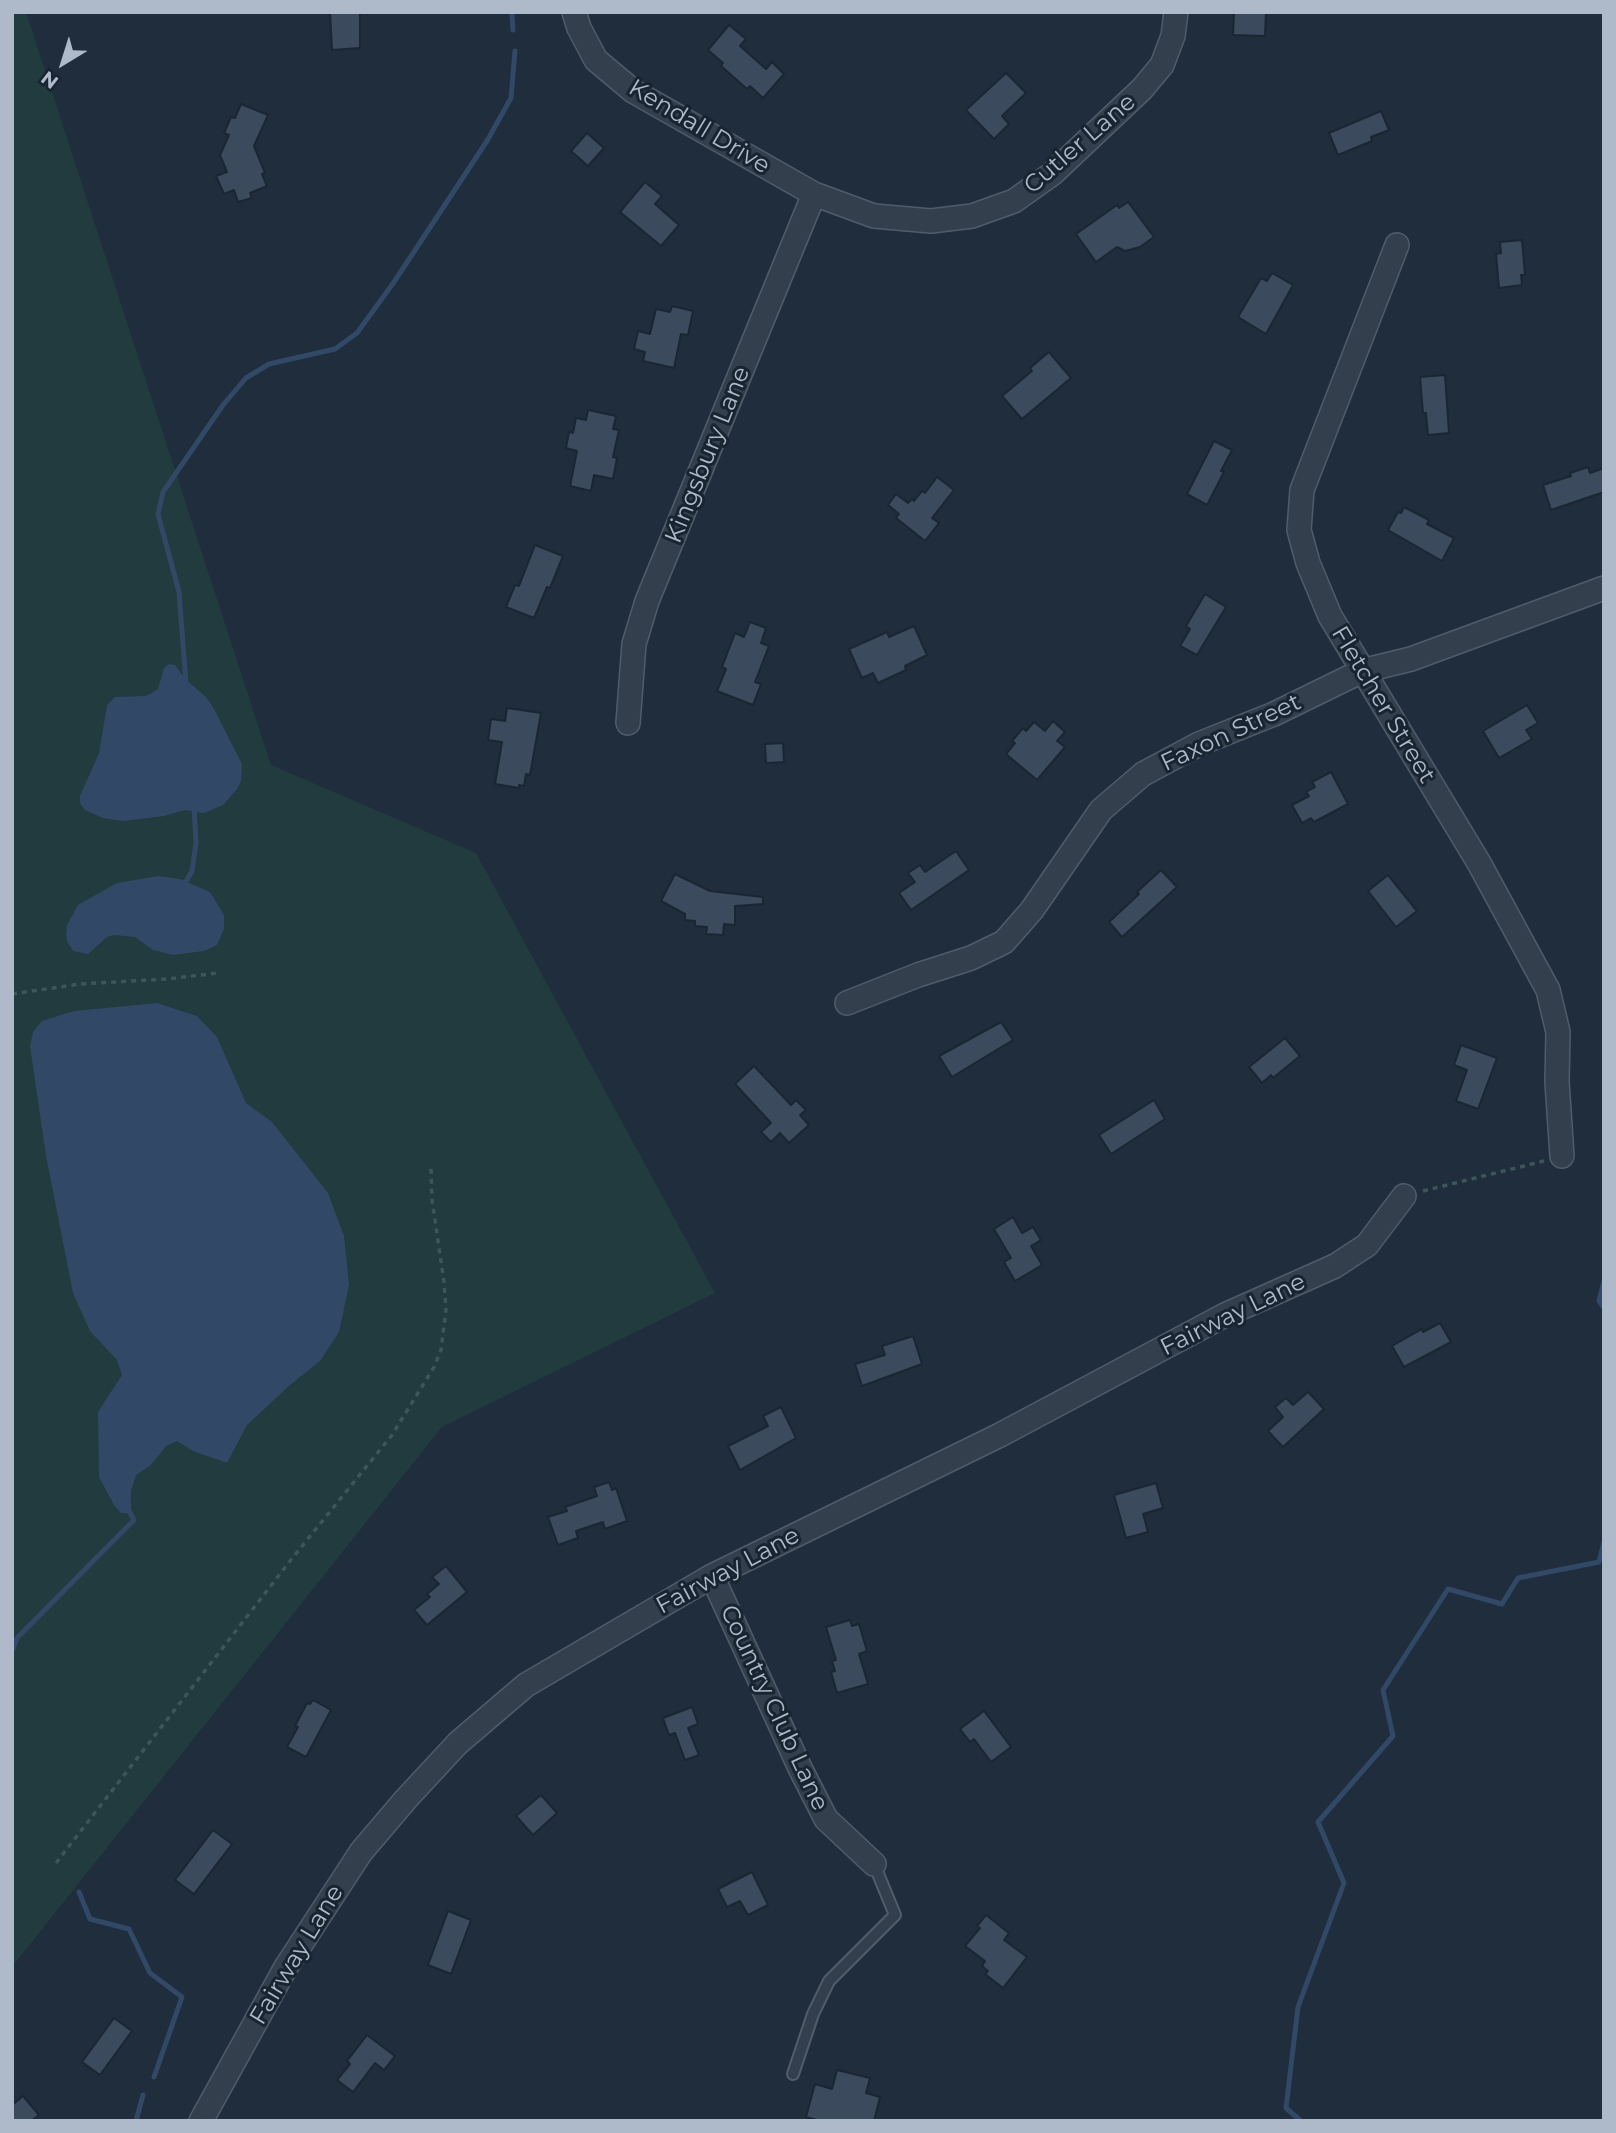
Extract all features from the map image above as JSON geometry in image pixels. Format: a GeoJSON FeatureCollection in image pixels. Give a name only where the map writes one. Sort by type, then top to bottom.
{"type":"FeatureCollection","features":[{"type":"Feature","properties":{"kind":"street","name":"Kendall Drive"},"geometry":{"type":"LineString","coordinates":[[574,12],[579,28],[596,60],[633,91],[814,194]]}},
{"type":"Feature","properties":{"kind":"street","name":"Cutler Lane"},"geometry":{"type":"LineString","coordinates":[[814,194],[874,216],[932,221],[972,216],[1014,201],[1052,174],[1146,85],[1162,65],[1173,36],[1177,12]]}},
{"type":"Feature","properties":{"kind":"street","name":"Kingsbury Lane"},"geometry":{"type":"LineString","coordinates":[[628,723],[634,644],[647,601],[814,194]]}},
{"type":"Feature","properties":{"kind":"street","name":"Fletcher Street"},"geometry":{"type":"LineString","coordinates":[[1398,245],[1302,490],[1300,530],[1308,564],[1330,616],[1479,863],[1548,990],[1558,1032],[1557,1082],[1562,1156]]}},
{"type":"Feature","properties":{"kind":"street","name":"Faxon Street"},"geometry":{"type":"LineString","coordinates":[[846,1003],[971,958],[1004,942],[1032,910],[1101,810],[1143,774],[1199,744],[1273,714],[1362,671],[1411,659],[1604,588]]}},
{"type":"Feature","properties":{"kind":"street","name":"Fairway Lane"},"geometry":{"type":"LineString","coordinates":[[201,2121],[286,1967],[361,1852],[458,1743],[526,1685],[712,1576],[1000,1435],[1226,1315],[1335,1266],[1367,1245],[1404,1196]]}},
{"type":"Feature","properties":{"kind":"street","name":"Country Club Lane"},"geometry":{"type":"LineString","coordinates":[[712,1576],[826,1819],[874,1864]]}},
{"type":"Feature","properties":{"kind":"lane"},"geometry":{"type":"LineString","coordinates":[[793,2074],[813,2014],[829,1981],[895,1915],[874,1864]]}},
{"type":"Feature","properties":{"kind":"path"},"geometry":{"type":"LineString","coordinates":[[12,994],[80,984],[218,973]]}},
{"type":"Feature","properties":{"kind":"path"},"geometry":{"type":"LineString","coordinates":[[1404,1196],[1562,1156]]}},
{"type":"Feature","properties":{"kind":"path"},"geometry":{"type":"LineString","coordinates":[[56,1863],[290,1561],[392,1435],[434,1367],[441,1350],[446,1310],[432,1200],[431,1167]]}},
{"type":"Feature","properties":{"kind":"green space"},"geometry":{"type":"Polygon","coordinates":[[[12,12],[26,12],[271,765],[476,853],[715,1293],[442,1427],[12,1967],[12,12]]]}},
{"type":"Feature","properties":{"kind":"water"},"geometry":{"type":"Polygon","coordinates":[[[169,664],[175,665],[214,709],[242,764],[241,781],[237,789],[223,805],[204,813],[185,810],[164,816],[123,821],[103,818],[85,810],[80,803],[80,796],[99,753],[107,705],[115,697],[145,696],[152,693],[158,689],[164,668],[169,664]]]}},
{"type":"Feature","properties":{"kind":"water"},"geometry":{"type":"Polygon","coordinates":[[[158,876],[180,879],[210,892],[224,915],[224,929],[217,945],[204,951],[173,955],[153,950],[135,937],[114,935],[107,937],[88,954],[73,951],[66,934],[67,925],[78,905],[117,883],[158,876]]]}},
{"type":"Feature","properties":{"kind":"water"},"geometry":{"type":"Polygon","coordinates":[[[157,1003],[197,1016],[217,1037],[246,1103],[272,1122],[328,1193],[344,1236],[349,1285],[339,1332],[320,1361],[247,1425],[227,1463],[193,1451],[177,1441],[166,1446],[151,1465],[136,1475],[131,1491],[131,1514],[121,1513],[114,1505],[99,1477],[98,1412],[122,1375],[117,1360],[90,1331],[73,1293],[46,1156],[30,1046],[33,1032],[42,1021],[74,1011],[157,1003]]]}},
{"type":"Feature","properties":{"kind":"building"},"geometry":{"type":"Polygon","coordinates":[[[330,12],[360,12],[360,48],[332,50],[330,12]]]}},
{"type":"Feature","properties":{"kind":"building"},"geometry":{"type":"Polygon","coordinates":[[[1234,12],[1266,12],[1265,36],[1233,35],[1234,12]]]}},
{"type":"Feature","properties":{"kind":"building"},"geometry":{"type":"Polygon","coordinates":[[[729,25],[746,39],[740,46],[766,69],[772,62],[784,74],[763,98],[750,86],[747,89],[721,66],[723,63],[708,50],[729,25]]]}},
{"type":"Feature","properties":{"kind":"building"},"geometry":{"type":"Polygon","coordinates":[[[1006,73],[1026,93],[1002,116],[1009,124],[994,139],[966,110],[1006,73]]]}},
{"type":"Feature","properties":{"kind":"building"},"geometry":{"type":"Polygon","coordinates":[[[241,104],[268,115],[254,146],[265,173],[262,174],[267,186],[250,193],[252,198],[238,202],[234,190],[224,194],[216,176],[227,172],[220,155],[229,135],[224,133],[241,104]]]}},
{"type":"Feature","properties":{"kind":"building"},"geometry":{"type":"Polygon","coordinates":[[[1381,111],[1389,130],[1371,137],[1372,141],[1338,155],[1329,133],[1381,111]]]}},
{"type":"Feature","properties":{"kind":"building"},"geometry":{"type":"Polygon","coordinates":[[[587,133],[604,148],[588,166],[571,151],[587,133]]]}},
{"type":"Feature","properties":{"kind":"building"},"geometry":{"type":"Polygon","coordinates":[[[645,182],[662,196],[655,204],[679,225],[661,246],[620,212],[645,182]]]}},
{"type":"Feature","properties":{"kind":"building"},"geometry":{"type":"Polygon","coordinates":[[[1128,202],[1154,237],[1140,247],[1125,251],[1117,247],[1096,262],[1076,234],[1117,205],[1119,208],[1128,202]]]}},
{"type":"Feature","properties":{"kind":"building"},"geometry":{"type":"Polygon","coordinates":[[[1522,240],[1525,275],[1521,275],[1522,285],[1499,288],[1496,254],[1501,253],[1500,242],[1522,240]]]}},
{"type":"Feature","properties":{"kind":"building"},"geometry":{"type":"Polygon","coordinates":[[[1272,273],[1293,285],[1266,334],[1238,317],[1261,278],[1267,281],[1272,273]]]}},
{"type":"Feature","properties":{"kind":"building"},"geometry":{"type":"Polygon","coordinates":[[[672,306],[693,311],[688,335],[681,334],[674,368],[643,361],[645,352],[634,349],[638,331],[650,334],[656,309],[670,312],[672,306]]]}},
{"type":"Feature","properties":{"kind":"building"},"geometry":{"type":"Polygon","coordinates":[[[1049,352],[1071,378],[1022,419],[1002,396],[1032,371],[1030,368],[1049,352]]]}},
{"type":"Feature","properties":{"kind":"building"},"geometry":{"type":"Polygon","coordinates":[[[1445,375],[1449,433],[1428,435],[1420,377],[1445,375]]]}},
{"type":"Feature","properties":{"kind":"building"},"geometry":{"type":"Polygon","coordinates":[[[588,410],[616,416],[613,429],[619,430],[613,457],[617,458],[613,479],[594,475],[591,491],[570,486],[577,451],[566,448],[569,432],[573,433],[576,418],[586,420],[588,410]]]}},
{"type":"Feature","properties":{"kind":"building"},"geometry":{"type":"Polygon","coordinates":[[[1214,441],[1232,450],[1207,505],[1187,494],[1214,441]]]}},
{"type":"Feature","properties":{"kind":"building"},"geometry":{"type":"Polygon","coordinates":[[[1588,467],[1590,473],[1604,468],[1604,492],[1551,510],[1543,485],[1588,467]]]}},
{"type":"Feature","properties":{"kind":"building"},"geometry":{"type":"Polygon","coordinates":[[[937,477],[954,490],[932,518],[939,523],[925,541],[896,518],[899,514],[888,505],[896,494],[908,503],[912,499],[914,501],[922,491],[925,493],[937,477]]]}},
{"type":"Feature","properties":{"kind":"building"},"geometry":{"type":"Polygon","coordinates":[[[1404,507],[1429,520],[1427,524],[1454,538],[1442,561],[1388,530],[1404,507]]]}},
{"type":"Feature","properties":{"kind":"building"},"geometry":{"type":"Polygon","coordinates":[[[535,545],[563,556],[534,618],[506,607],[515,585],[519,586],[535,545]]]}},
{"type":"Feature","properties":{"kind":"building"},"geometry":{"type":"Polygon","coordinates":[[[1205,594],[1226,607],[1197,655],[1180,646],[1190,629],[1186,626],[1205,594]]]}},
{"type":"Feature","properties":{"kind":"building"},"geometry":{"type":"Polygon","coordinates":[[[750,622],[766,628],[761,643],[769,646],[755,682],[761,684],[753,705],[717,691],[726,669],[722,667],[735,633],[744,637],[750,622]]]}},
{"type":"Feature","properties":{"kind":"building"},"geometry":{"type":"Polygon","coordinates":[[[914,626],[927,655],[905,666],[906,670],[878,683],[873,673],[862,678],[849,649],[887,632],[889,637],[914,626]]]}},
{"type":"Feature","properties":{"kind":"building"},"geometry":{"type":"Polygon","coordinates":[[[1527,705],[1538,723],[1526,730],[1532,739],[1499,758],[1483,731],[1527,705]]]}},
{"type":"Feature","properties":{"kind":"building"},"geometry":{"type":"Polygon","coordinates":[[[507,708],[541,713],[530,775],[526,774],[524,786],[519,785],[519,788],[495,784],[502,742],[488,740],[491,719],[505,721],[507,708]]]}},
{"type":"Feature","properties":{"kind":"building"},"geometry":{"type":"Polygon","coordinates":[[[1053,721],[1065,732],[1057,741],[1065,747],[1037,780],[1006,754],[1023,728],[1026,731],[1034,722],[1045,731],[1053,721]]]}},
{"type":"Feature","properties":{"kind":"building"},"geometry":{"type":"Polygon","coordinates":[[[783,743],[784,762],[766,763],[765,744],[783,743]]]}},
{"type":"Feature","properties":{"kind":"building"},"geometry":{"type":"Polygon","coordinates":[[[1331,772],[1348,804],[1314,822],[1311,818],[1302,823],[1292,805],[1309,796],[1306,792],[1315,787],[1312,782],[1331,772]]]}},
{"type":"Feature","properties":{"kind":"building"},"geometry":{"type":"Polygon","coordinates":[[[956,851],[969,870],[911,910],[899,893],[915,882],[908,873],[920,865],[925,872],[956,851]]]}},
{"type":"Feature","properties":{"kind":"building"},"geometry":{"type":"Polygon","coordinates":[[[1161,870],[1177,887],[1122,937],[1109,922],[1161,870]]]}},
{"type":"Feature","properties":{"kind":"building"},"geometry":{"type":"Polygon","coordinates":[[[675,874],[710,891],[763,897],[763,904],[735,906],[735,925],[724,924],[723,935],[706,934],[707,927],[695,926],[695,921],[685,920],[685,914],[661,901],[675,874]]]}},
{"type":"Feature","properties":{"kind":"building"},"geometry":{"type":"Polygon","coordinates":[[[1388,875],[1417,911],[1396,927],[1368,891],[1388,875]]]}},
{"type":"Feature","properties":{"kind":"building"},"geometry":{"type":"Polygon","coordinates":[[[1001,1022],[1013,1040],[952,1077],[939,1056],[1001,1022]]]}},
{"type":"Feature","properties":{"kind":"building"},"geometry":{"type":"Polygon","coordinates":[[[1285,1038],[1300,1056],[1273,1078],[1271,1075],[1262,1083],[1249,1067],[1285,1038]]]}},
{"type":"Feature","properties":{"kind":"building"},"geometry":{"type":"Polygon","coordinates":[[[1461,1045],[1497,1058],[1478,1109],[1456,1101],[1467,1070],[1454,1065],[1461,1045]]]}},
{"type":"Feature","properties":{"kind":"building"},"geometry":{"type":"Polygon","coordinates":[[[754,1066],[791,1105],[796,1100],[806,1110],[800,1115],[809,1125],[789,1143],[780,1133],[771,1142],[761,1132],[771,1123],[735,1084],[754,1066]]]}},
{"type":"Feature","properties":{"kind":"building"},"geometry":{"type":"Polygon","coordinates":[[[1154,1100],[1165,1119],[1111,1154],[1099,1135],[1154,1100]]]}},
{"type":"Feature","properties":{"kind":"building"},"geometry":{"type":"Polygon","coordinates":[[[1013,1217],[1022,1233],[1033,1227],[1041,1240],[1031,1246],[1042,1265],[1015,1281],[1004,1262],[1011,1258],[994,1229],[1013,1217]]]}},
{"type":"Feature","properties":{"kind":"building"},"geometry":{"type":"Polygon","coordinates":[[[1440,1323],[1451,1342],[1404,1367],[1392,1346],[1422,1329],[1423,1332],[1440,1323]]]}},
{"type":"Feature","properties":{"kind":"building"},"geometry":{"type":"Polygon","coordinates":[[[913,1336],[922,1364],[862,1386],[855,1364],[885,1355],[882,1346],[913,1336]]]}},
{"type":"Feature","properties":{"kind":"building"},"geometry":{"type":"Polygon","coordinates":[[[1308,1392],[1324,1409],[1283,1447],[1268,1431],[1283,1417],[1275,1407],[1286,1398],[1293,1405],[1308,1392]]]}},
{"type":"Feature","properties":{"kind":"building"},"geometry":{"type":"Polygon","coordinates":[[[781,1407],[796,1438],[740,1470],[728,1446],[768,1426],[763,1416],[781,1407]]]}},
{"type":"Feature","properties":{"kind":"building"},"geometry":{"type":"Polygon","coordinates":[[[609,1482],[612,1490],[616,1488],[627,1521],[605,1529],[603,1522],[576,1531],[578,1538],[558,1545],[548,1517],[567,1511],[565,1507],[597,1496],[594,1487],[609,1482]]]}},
{"type":"Feature","properties":{"kind":"building"},"geometry":{"type":"Polygon","coordinates":[[[1156,1483],[1163,1508],[1143,1514],[1148,1532],[1126,1538],[1114,1495],[1156,1483]]]}},
{"type":"Feature","properties":{"kind":"building"},"geometry":{"type":"Polygon","coordinates":[[[446,1566],[467,1592],[427,1625],[414,1610],[430,1597],[427,1594],[439,1584],[432,1577],[446,1566]]]}},
{"type":"Feature","properties":{"kind":"building"},"geometry":{"type":"Polygon","coordinates":[[[850,1620],[852,1626],[859,1624],[867,1651],[859,1654],[868,1684],[837,1693],[831,1672],[835,1671],[832,1661],[836,1660],[826,1627],[850,1620]]]}},
{"type":"Feature","properties":{"kind":"building"},"geometry":{"type":"Polygon","coordinates":[[[313,1700],[331,1710],[306,1757],[287,1747],[307,1703],[310,1704],[313,1700]]]}},
{"type":"Feature","properties":{"kind":"building"},"geometry":{"type":"Polygon","coordinates":[[[692,1707],[698,1724],[688,1728],[699,1755],[685,1760],[675,1733],[669,1735],[663,1718],[692,1707]]]}},
{"type":"Feature","properties":{"kind":"building"},"geometry":{"type":"Polygon","coordinates":[[[984,1711],[1011,1747],[991,1762],[974,1739],[970,1742],[960,1729],[984,1711]]]}},
{"type":"Feature","properties":{"kind":"building"},"geometry":{"type":"Polygon","coordinates":[[[541,1795],[557,1813],[533,1835],[516,1816],[541,1795]]]}},
{"type":"Feature","properties":{"kind":"building"},"geometry":{"type":"Polygon","coordinates":[[[213,1830],[232,1844],[194,1894],[175,1880],[213,1830]]]}},
{"type":"Feature","properties":{"kind":"building"},"geometry":{"type":"Polygon","coordinates":[[[752,1872],[768,1905],[748,1915],[740,1901],[727,1907],[718,1889],[752,1872]]]}},
{"type":"Feature","properties":{"kind":"building"},"geometry":{"type":"Polygon","coordinates":[[[448,1911],[471,1920],[451,1974],[428,1965],[448,1911]]]}},
{"type":"Feature","properties":{"kind":"building"},"geometry":{"type":"Polygon","coordinates":[[[986,1915],[1009,1933],[1004,1940],[1027,1957],[1003,1988],[985,1974],[988,1971],[982,1966],[985,1961],[965,1946],[980,1928],[977,1926],[986,1915]]]}},
{"type":"Feature","properties":{"kind":"building"},"geometry":{"type":"Polygon","coordinates":[[[114,2018],[132,2031],[100,2075],[82,2062],[114,2018]]]}},
{"type":"Feature","properties":{"kind":"building"},"geometry":{"type":"Polygon","coordinates":[[[367,2035],[395,2056],[384,2070],[375,2063],[353,2092],[337,2080],[350,2064],[347,2061],[367,2035]]]}},
{"type":"Feature","properties":{"kind":"building"},"geometry":{"type":"Polygon","coordinates":[[[837,2070],[870,2078],[866,2093],[880,2097],[874,2121],[821,2121],[806,2117],[815,2084],[832,2089],[837,2070]]]}},
{"type":"Feature","properties":{"kind":"building"},"geometry":{"type":"Polygon","coordinates":[[[23,2096],[39,2115],[31,2121],[12,2121],[12,2105],[23,2096]]]}},
{"type":"Feature","properties":{"kind":"waterway"},"geometry":{"type":"LineString","coordinates":[[512,15],[513,30]]}},
{"type":"Feature","properties":{"kind":"waterway"},"geometry":{"type":"LineString","coordinates":[[186,684],[179,592],[158,514],[163,492],[223,405],[246,378],[269,364],[335,349],[357,333],[487,141],[511,98],[515,51]]}},
{"type":"Feature","properties":{"kind":"waterway"},"geometry":{"type":"LineString","coordinates":[[184,885],[192,871],[196,843],[194,806]]}},
{"type":"Feature","properties":{"kind":"waterway"},"geometry":{"type":"LineString","coordinates":[[1604,1281],[1599,1301],[1604,1308]]}},
{"type":"Feature","properties":{"kind":"waterway"},"geometry":{"type":"LineString","coordinates":[[12,1651],[17,1638],[134,1520],[128,1509]]}},
{"type":"Feature","properties":{"kind":"waterway"},"geometry":{"type":"LineString","coordinates":[[1301,2121],[1286,2108],[1298,2007],[1344,1883],[1318,1822],[1393,1736],[1383,1690],[1448,1589],[1502,1604],[1518,1578],[1599,1562],[1604,1542]]}},
{"type":"Feature","properties":{"kind":"waterway"},"geometry":{"type":"LineString","coordinates":[[79,1892],[90,1919],[129,1929],[150,1973],[182,1997],[154,2077]]}},
{"type":"Feature","properties":{"kind":"waterway"},"geometry":{"type":"LineString","coordinates":[[136,2121],[143,2095]]}}]}
